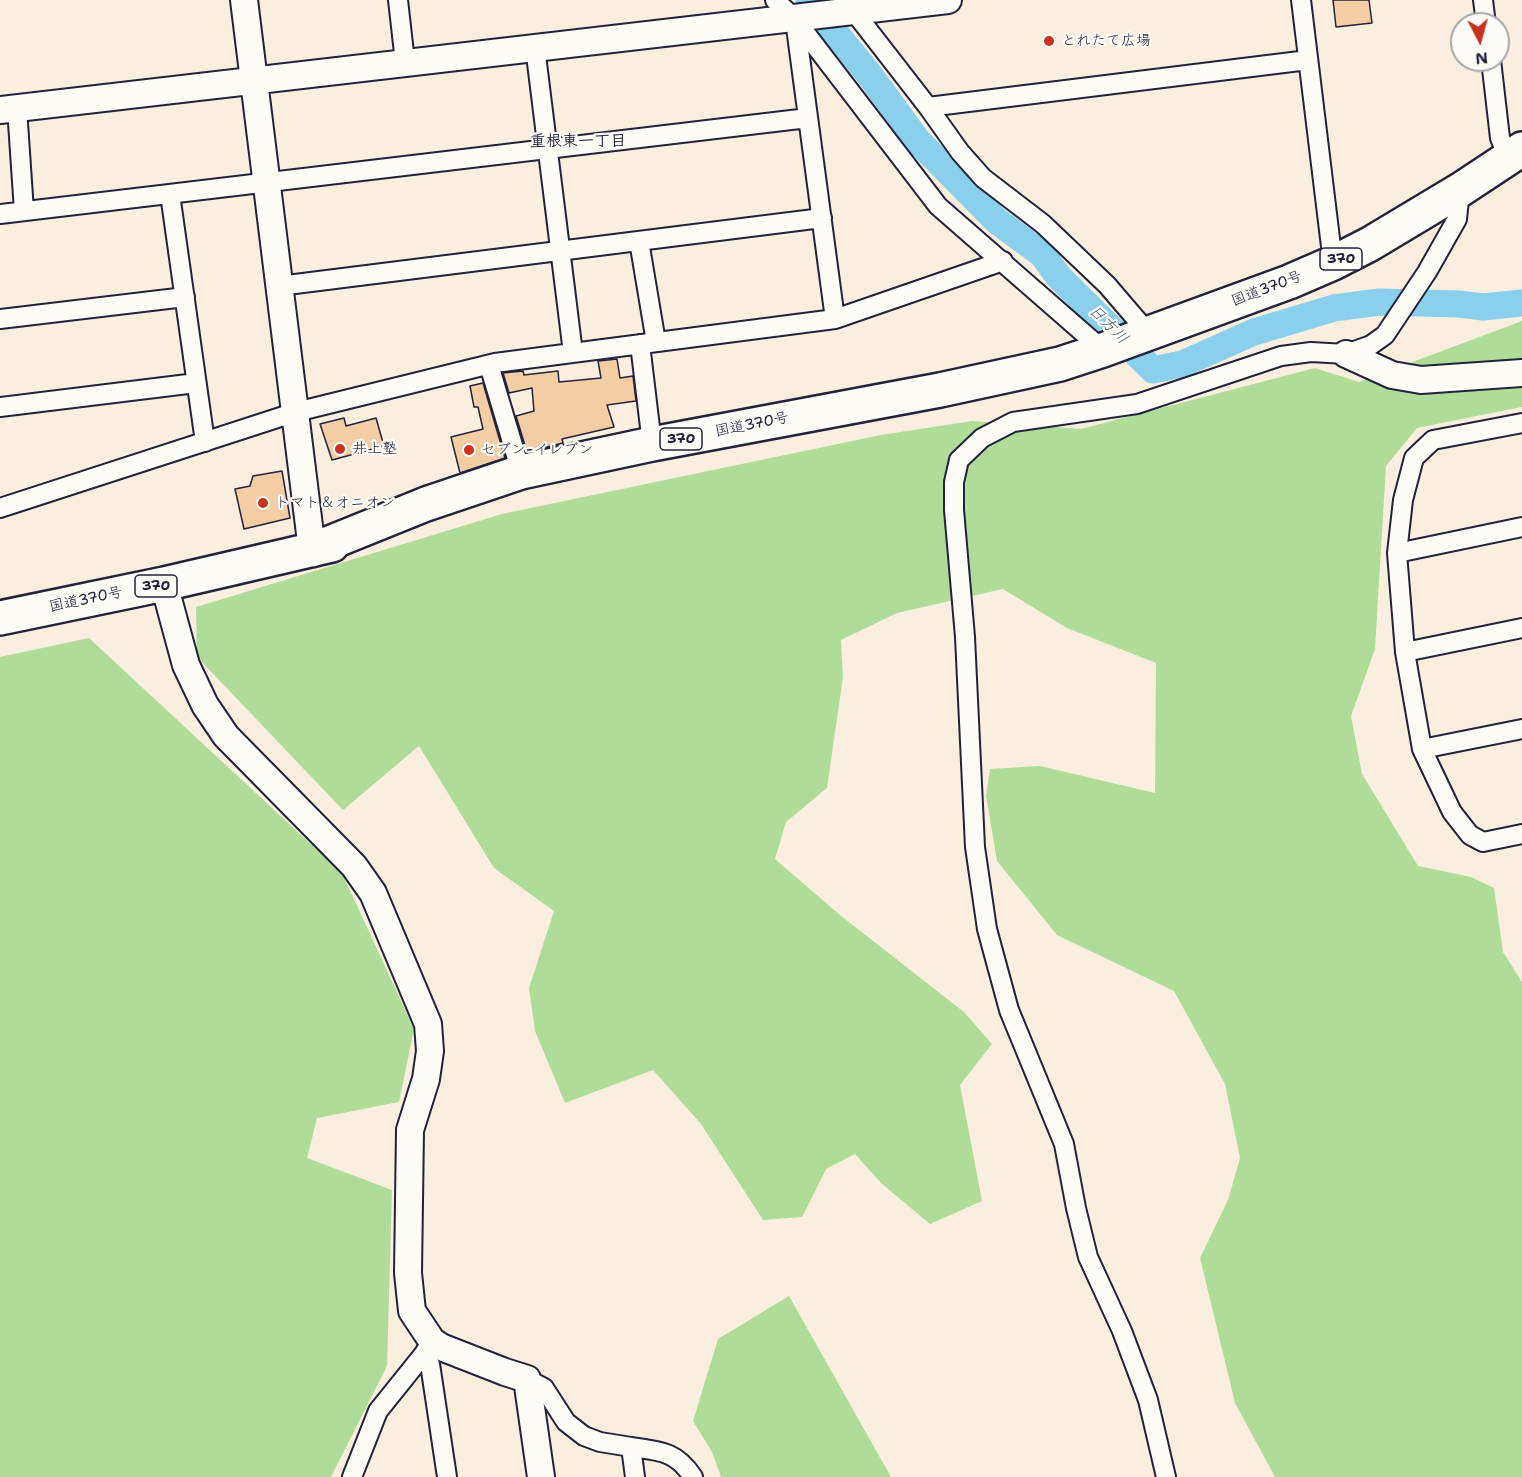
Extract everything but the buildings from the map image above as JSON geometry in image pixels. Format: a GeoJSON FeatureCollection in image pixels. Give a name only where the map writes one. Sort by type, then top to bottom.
{"type":"FeatureCollection","features":[{"type":"Feature","properties":{"kind":"highway","name":"国道370号"},"geometry":{"type":"LineString","coordinates":[[312,550],[426,504],[521,472],[652,444],[940,390],[1060,363],[1107,349],[1289,282],[1333,263],[1370,244],[1460,190],[1515,153]]}},
{"type":"Feature","properties":{"kind":"highway","name":"国道370号"},"geometry":{"type":"LineString","coordinates":[[0,618],[164,584],[431,523],[528,493],[655,464],[946,408],[986,396],[1060,363]]}},
{"type":"Feature","properties":{"kind":"street"},"geometry":{"type":"LineString","coordinates":[[244,0],[312,550]]}},
{"type":"Feature","properties":{"kind":"street"},"geometry":{"type":"LineString","coordinates":[[398,0],[405,62]]}},
{"type":"Feature","properties":{"kind":"street"},"geometry":{"type":"LineString","coordinates":[[775,0],[802,17],[939,206],[1107,349]]}},
{"type":"Feature","properties":{"kind":"street"},"geometry":{"type":"LineString","coordinates":[[24,211],[8,109],[802,17],[849,8],[948,0]]}},
{"type":"Feature","properties":{"kind":"street"},"geometry":{"type":"LineString","coordinates":[[1301,0],[1333,263]]}},
{"type":"Feature","properties":{"kind":"street"},"geometry":{"type":"LineString","coordinates":[[849,8],[928,107],[960,152],[983,178],[1043,224],[1107,285],[1147,334]]}},
{"type":"Feature","properties":{"kind":"street"},"geometry":{"type":"LineString","coordinates":[[802,17],[808,118],[835,319]]}},
{"type":"Feature","properties":{"kind":"street"},"geometry":{"type":"LineString","coordinates":[[535,47],[573,353]]}},
{"type":"Feature","properties":{"kind":"street"},"geometry":{"type":"LineString","coordinates":[[928,107],[1308,60]]}},
{"type":"Feature","properties":{"kind":"street"},"geometry":{"type":"LineString","coordinates":[[1492,72],[1500,138],[1515,153]]}},
{"type":"Feature","properties":{"kind":"street"},"geometry":{"type":"LineString","coordinates":[[0,214],[808,118]]}},
{"type":"Feature","properties":{"kind":"street"},"geometry":{"type":"LineString","coordinates":[[1346,354],[1371,345],[1385,335],[1427,272],[1457,219],[1460,190]]}},
{"type":"Feature","properties":{"kind":"street"},"geometry":{"type":"LineString","coordinates":[[170,194],[205,442]]}},
{"type":"Feature","properties":{"kind":"street"},"geometry":{"type":"LineString","coordinates":[[279,286],[822,218]]}},
{"type":"Feature","properties":{"kind":"street"},"geometry":{"type":"LineString","coordinates":[[639,241],[648,343],[652,444]]}},
{"type":"Feature","properties":{"kind":"street"},"geometry":{"type":"LineString","coordinates":[[0,508],[296,412],[489,365],[835,319],[1003,261]]}},
{"type":"Feature","properties":{"kind":"street"},"geometry":{"type":"LineString","coordinates":[[0,319],[184,297]]}},
{"type":"Feature","properties":{"kind":"street"},"geometry":{"type":"LineString","coordinates":[[1166,1477],[1148,1400],[1122,1331],[1088,1257],[1064,1144],[1009,1010],[987,929],[975,847],[965,637],[954,510],[954,482],[958,460],[982,438],[1013,422],[1137,404],[1281,356],[1311,351],[1346,354],[1392,375],[1421,380],[1522,373]]}},
{"type":"Feature","properties":{"kind":"street"},"geometry":{"type":"LineString","coordinates":[[489,365],[521,472]]}},
{"type":"Feature","properties":{"kind":"street"},"geometry":{"type":"LineString","coordinates":[[0,407],[196,383]]}},
{"type":"Feature","properties":{"kind":"street"},"geometry":{"type":"LineString","coordinates":[[1522,423],[1433,440],[1414,458],[1403,501],[1396,553],[1405,652],[1422,749],[1452,812],[1470,835],[1483,842],[1522,834]]}},
{"type":"Feature","properties":{"kind":"street"},"geometry":{"type":"LineString","coordinates":[[1396,553],[1522,527]]}},
{"type":"Feature","properties":{"kind":"street"},"geometry":{"type":"LineString","coordinates":[[164,584],[186,664],[205,705],[225,736],[354,866],[373,893],[428,1024],[430,1051],[426,1080],[410,1130],[408,1273],[412,1311],[427,1348],[447,1477]]}},
{"type":"Feature","properties":{"kind":"street"},"geometry":{"type":"LineString","coordinates":[[1405,652],[1522,628]]}},
{"type":"Feature","properties":{"kind":"street"},"geometry":{"type":"LineString","coordinates":[[1422,749],[1522,729]]}},
{"type":"Feature","properties":{"kind":"street"},"geometry":{"type":"LineString","coordinates":[[427,1348],[463,1356],[527,1379],[543,1388],[566,1422],[584,1436],[600,1442],[665,1452],[683,1462],[693,1477]]}},
{"type":"Feature","properties":{"kind":"street"},"geometry":{"type":"LineString","coordinates":[[352,1477],[378,1412],[427,1348]]}},
{"type":"Feature","properties":{"kind":"street"},"geometry":{"type":"LineString","coordinates":[[527,1379],[541,1477]]}},
{"type":"Feature","properties":{"kind":"street"},"geometry":{"type":"LineString","coordinates":[[631,1447],[635,1477]]}},
{"type":"Feature","properties":{"kind":"green space"},"geometry":{"type":"Polygon","coordinates":[[[1522,321],[1522,407],[1417,428],[1386,466],[1375,649],[1351,716],[1362,774],[1418,866],[1471,877],[1494,888],[1503,952],[1522,982],[1522,1477],[1275,1477],[1235,1403],[1200,1258],[1228,1200],[1240,1158],[1225,1084],[1174,991],[1057,935],[997,861],[986,796],[990,769],[1040,766],[1155,793],[1156,663],[1067,628],[1003,589],[897,613],[841,640],[843,677],[827,788],[786,822],[775,859],[840,915],[964,1012],[992,1044],[960,1085],[982,1201],[930,1224],[881,1183],[855,1154],[826,1169],[802,1217],[763,1220],[701,1124],[653,1070],[565,1103],[535,1031],[529,988],[554,911],[494,868],[419,746],[343,810],[197,657],[196,607],[502,514],[881,435],[972,421],[1081,429],[1315,368],[1359,382],[1522,321]]]}},
{"type":"Feature","properties":{"kind":"green space"},"geometry":{"type":"Polygon","coordinates":[[[89,638],[342,873],[414,1029],[399,1102],[317,1118],[307,1158],[392,1190],[387,1366],[331,1477],[0,1477],[0,657],[89,638]]]}},
{"type":"Feature","properties":{"kind":"green space"},"geometry":{"type":"Polygon","coordinates":[[[789,1296],[891,1477],[721,1477],[712,1452],[693,1421],[718,1339],[789,1296]]]}},
{"type":"Feature","properties":{"kind":"waterway","name":"日方川"},"geometry":{"type":"LineString","coordinates":[[809,0],[872,78],[917,140],[997,221],[1042,254],[1058,276],[1153,370],[1182,364],[1254,332],[1334,308],[1379,302],[1459,304],[1483,307],[1522,303]]}},
{"type":"Feature","properties":{"kind":"place","name":"とれたて広場"},"geometry":{"type":"Point","coordinates":[1049,41]}},
{"type":"Feature","properties":{"kind":"place","name":"井上塾"},"geometry":{"type":"Point","coordinates":[340,449]}},
{"type":"Feature","properties":{"kind":"place","name":"セブン-イレブン"},"geometry":{"type":"Point","coordinates":[469,450]}},
{"type":"Feature","properties":{"kind":"place","name":"トマト＆オニオン"},"geometry":{"type":"Point","coordinates":[263,503]}},
{"type":"Feature","properties":{"kind":"district","name":"重根東一丁目"},"geometry":{"type":"Point","coordinates":[578,142]}}]}
